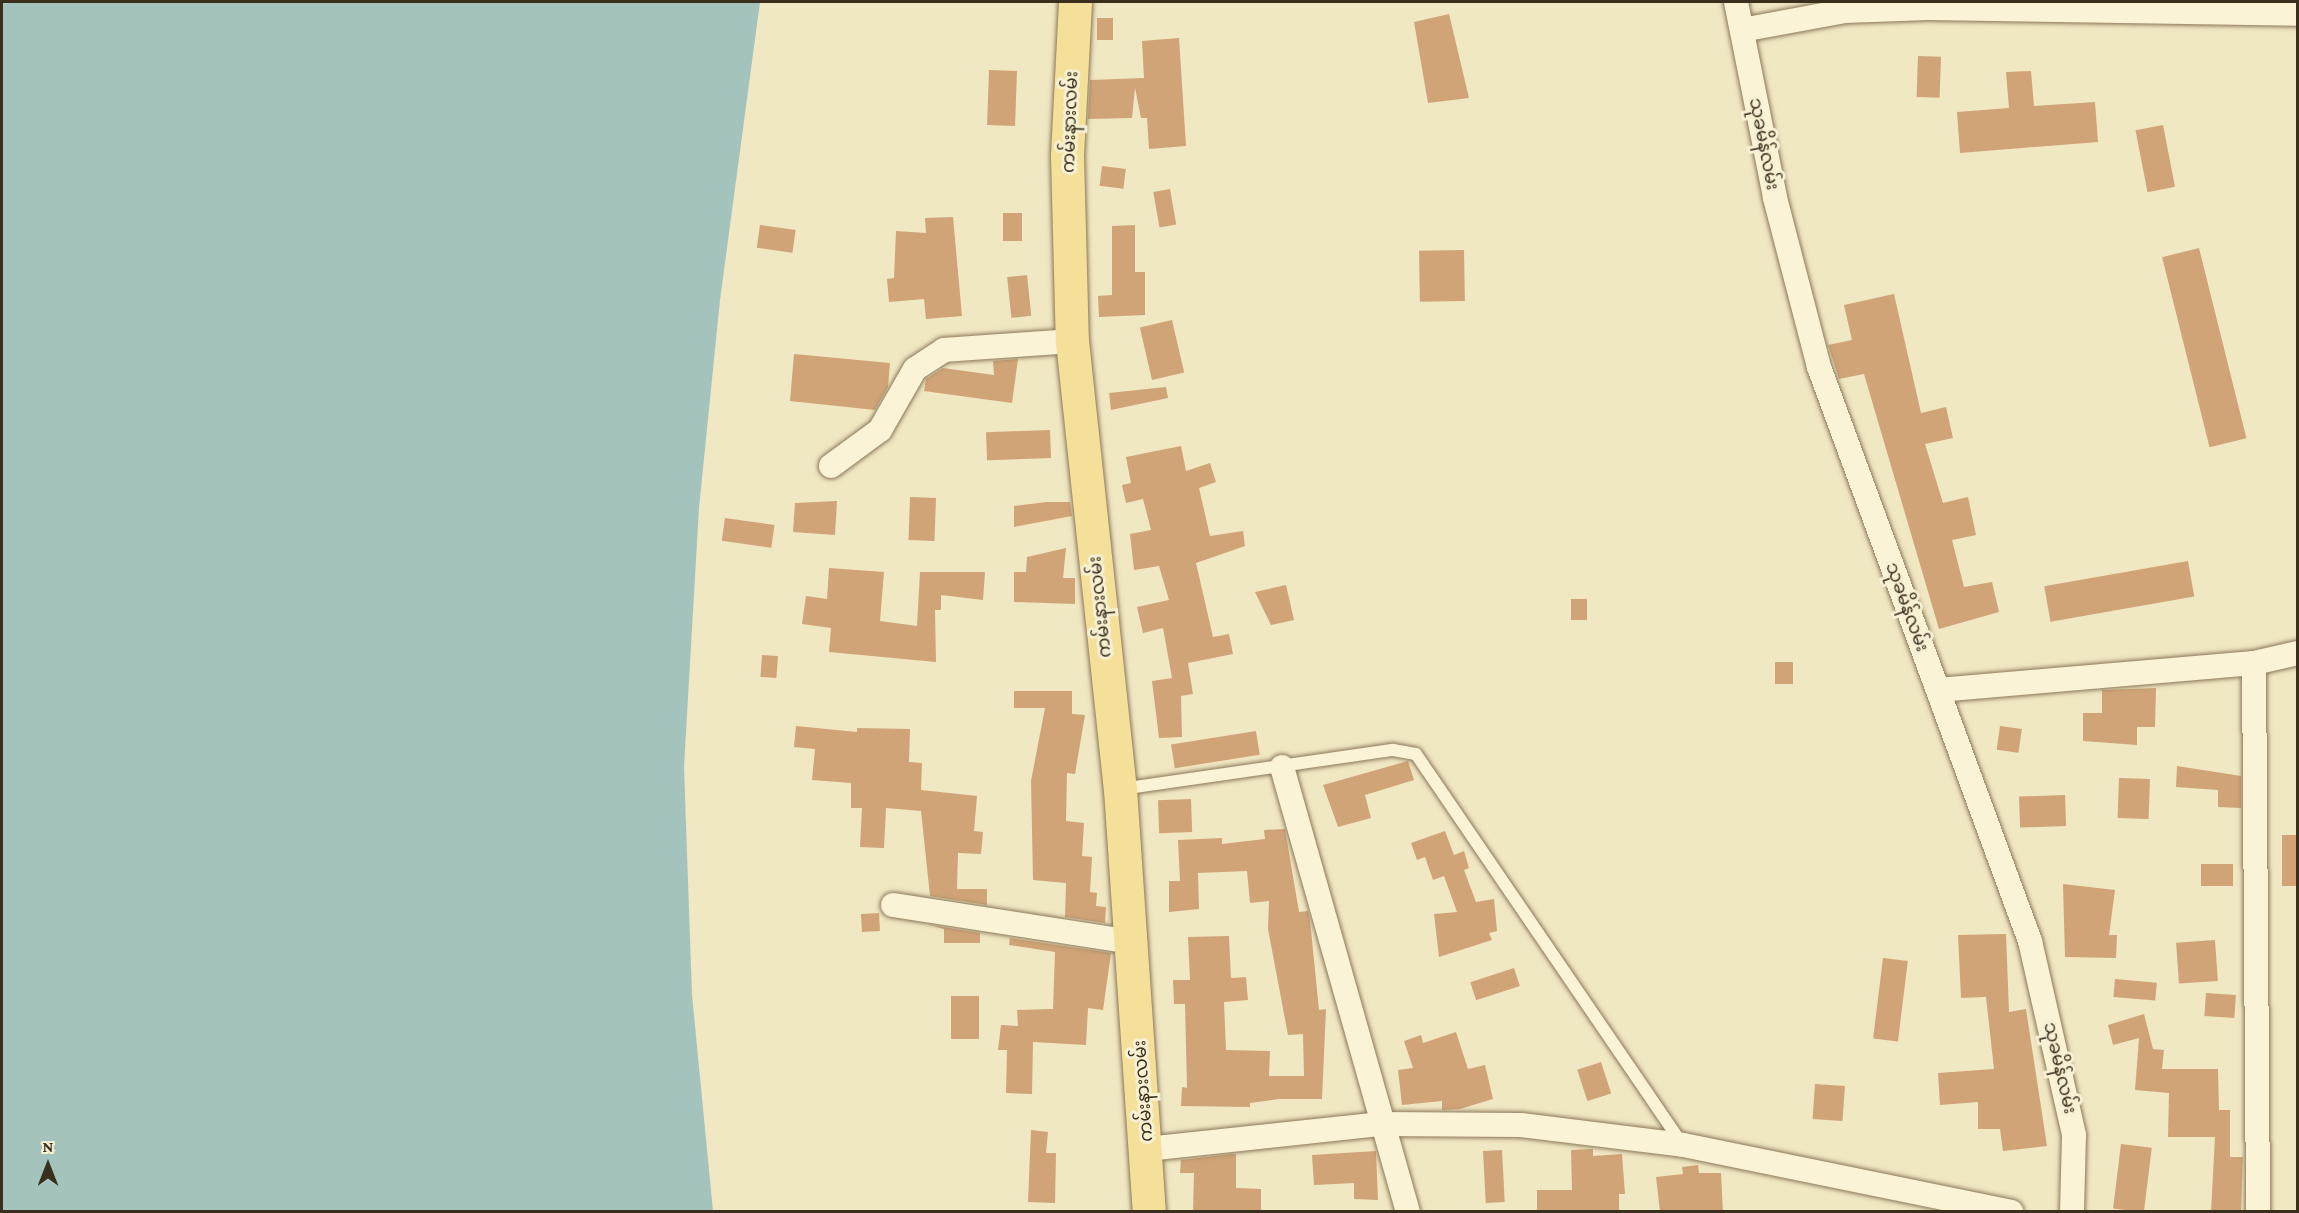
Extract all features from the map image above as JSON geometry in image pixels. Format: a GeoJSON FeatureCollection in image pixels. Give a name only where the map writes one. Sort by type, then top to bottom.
{"type":"FeatureCollection","features":[{"type":"Feature","properties":{"kind":"main road","name":"ကမ်းနားလမ်း"},"geometry":{"type":"LineString","coordinates":[[1077,3],[1067,156],[1072,341],[1120,789],[1147,1149],[1149,1212]]}},
{"type":"Feature","properties":{"kind":"street","name":"သုခမိန်လမ်း"},"geometry":{"type":"LineString","coordinates":[[1736,2],[1775,198],[1819,367],[2030,941],[2074,1135],[2072,1212]]}},
{"type":"Feature","properties":{"kind":"street"},"geometry":{"type":"LineString","coordinates":[[1742,30],[1845,11],[1928,5],[2179,7],[2298,14]]}},
{"type":"Feature","properties":{"kind":"street"},"geometry":{"type":"LineString","coordinates":[[831,466],[880,430],[915,369],[944,350],[1072,341]]}},
{"type":"Feature","properties":{"kind":"street"},"geometry":{"type":"LineString","coordinates":[[1938,690],[2254,663],[2298,653]]}},
{"type":"Feature","properties":{"kind":"street"},"geometry":{"type":"LineString","coordinates":[[2254,663],[2258,1212]]}},
{"type":"Feature","properties":{"kind":"street"},"geometry":{"type":"LineString","coordinates":[[1282,767],[1408,1212]]}},
{"type":"Feature","properties":{"kind":"street"},"geometry":{"type":"LineString","coordinates":[[893,905],[1132,942]]}},
{"type":"Feature","properties":{"kind":"street"},"geometry":{"type":"LineString","coordinates":[[1147,1149],[1382,1124],[1459,1121],[1683,1145],[2011,1212]]}},
{"type":"Feature","properties":{"kind":"lane"},"geometry":{"type":"LineString","coordinates":[[1120,789],[1393,750],[1416,754],[1683,1145]]}},
{"type":"Feature","properties":{"kind":"water"},"geometry":{"type":"Polygon","coordinates":[[[2,2],[760,2],[720,300],[699,508],[684,767],[692,995],[713,1211],[2,1211],[2,2]]]}},
{"type":"Feature","properties":{"kind":"building"},"geometry":{"type":"Polygon","coordinates":[[[1449,14],[1469,98],[1428,103],[1414,22],[1449,14]]]}},
{"type":"Feature","properties":{"kind":"building"},"geometry":{"type":"Polygon","coordinates":[[[1097,18],[1113,18],[1113,40],[1097,40],[1097,18]]]}},
{"type":"Feature","properties":{"kind":"building"},"geometry":{"type":"Polygon","coordinates":[[[1179,38],[1186,146],[1149,149],[1147,118],[1141,118],[1135,88],[1132,118],[1088,119],[1090,80],[1144,78],[1142,41],[1179,38]]]}},
{"type":"Feature","properties":{"kind":"building"},"geometry":{"type":"Polygon","coordinates":[[[1918,56],[1941,57],[1940,98],[1917,97],[1918,56]]]}},
{"type":"Feature","properties":{"kind":"building"},"geometry":{"type":"Polygon","coordinates":[[[989,70],[1017,71],[1015,126],[987,125],[989,70]]]}},
{"type":"Feature","properties":{"kind":"building"},"geometry":{"type":"Polygon","coordinates":[[[2031,71],[2034,106],[2095,102],[2098,142],[1960,153],[1957,112],[2009,108],[2006,72],[2031,71]]]}},
{"type":"Feature","properties":{"kind":"building"},"geometry":{"type":"Polygon","coordinates":[[[2163,125],[2175,187],[2148,192],[2136,130],[2163,125]]]}},
{"type":"Feature","properties":{"kind":"building"},"geometry":{"type":"Polygon","coordinates":[[[1102,166],[1126,169],[1123,189],[1100,186],[1102,166]]]}},
{"type":"Feature","properties":{"kind":"building"},"geometry":{"type":"Polygon","coordinates":[[[1170,189],[1176,224],[1160,227],[1153,192],[1170,189]]]}},
{"type":"Feature","properties":{"kind":"building"},"geometry":{"type":"Polygon","coordinates":[[[1003,213],[1022,213],[1022,241],[1003,241],[1003,213]]]}},
{"type":"Feature","properties":{"kind":"building"},"geometry":{"type":"Polygon","coordinates":[[[953,217],[962,316],[926,319],[924,299],[889,302],[887,279],[894,278],[896,231],[926,233],[925,218],[953,217]]]}},
{"type":"Feature","properties":{"kind":"building"},"geometry":{"type":"Polygon","coordinates":[[[760,225],[796,230],[792,253],[757,248],[760,225]]]}},
{"type":"Feature","properties":{"kind":"building"},"geometry":{"type":"Polygon","coordinates":[[[1135,225],[1135,272],[1145,272],[1145,315],[1099,317],[1098,296],[1112,295],[1112,226],[1135,225]]]}},
{"type":"Feature","properties":{"kind":"building"},"geometry":{"type":"Polygon","coordinates":[[[2199,248],[2246,438],[2210,447],[2162,257],[2199,248]]]}},
{"type":"Feature","properties":{"kind":"building"},"geometry":{"type":"Polygon","coordinates":[[[1464,250],[1465,301],[1420,302],[1419,251],[1464,250]]]}},
{"type":"Feature","properties":{"kind":"building"},"geometry":{"type":"Polygon","coordinates":[[[1027,275],[1031,316],[1011,318],[1007,277],[1027,275]]]}},
{"type":"Feature","properties":{"kind":"building"},"geometry":{"type":"Polygon","coordinates":[[[1894,294],[1921,413],[1946,407],[1953,438],[1925,444],[1943,503],[1968,497],[1976,535],[1952,540],[1964,587],[1992,582],[1999,612],[1939,629],[1864,374],[1839,379],[1828,345],[1852,340],[1844,305],[1894,294]]]}},
{"type":"Feature","properties":{"kind":"building"},"geometry":{"type":"Polygon","coordinates":[[[1172,320],[1184,373],[1152,380],[1140,327],[1172,320]]]}},
{"type":"Feature","properties":{"kind":"building"},"geometry":{"type":"Polygon","coordinates":[[[794,354],[890,363],[888,387],[875,410],[790,401],[794,354]]]}},
{"type":"Feature","properties":{"kind":"building"},"geometry":{"type":"Polygon","coordinates":[[[1018,359],[1012,403],[924,391],[926,379],[943,368],[994,375],[993,361],[1018,359]]]}},
{"type":"Feature","properties":{"kind":"building"},"geometry":{"type":"Polygon","coordinates":[[[1166,387],[1168,398],[1111,410],[1109,393],[1166,387]]]}},
{"type":"Feature","properties":{"kind":"building"},"geometry":{"type":"Polygon","coordinates":[[[1050,430],[1051,458],[987,460],[986,432],[1050,430]]]}},
{"type":"Feature","properties":{"kind":"building"},"geometry":{"type":"Polygon","coordinates":[[[1181,446],[1186,471],[1210,463],[1216,482],[1199,488],[1210,536],[1243,531],[1245,546],[1196,563],[1213,637],[1229,634],[1233,654],[1188,663],[1193,694],[1181,696],[1182,737],[1159,738],[1152,681],[1172,678],[1163,628],[1143,633],[1137,607],[1169,600],[1159,566],[1134,570],[1130,534],[1151,530],[1143,499],[1126,503],[1122,485],[1131,483],[1126,457],[1181,446]]]}},
{"type":"Feature","properties":{"kind":"building"},"geometry":{"type":"Polygon","coordinates":[[[910,497],[936,498],[934,541],[908,540],[910,497]]]}},
{"type":"Feature","properties":{"kind":"building"},"geometry":{"type":"Polygon","coordinates":[[[837,501],[835,535],[793,532],[795,503],[837,501]]]}},
{"type":"Feature","properties":{"kind":"building"},"geometry":{"type":"Polygon","coordinates":[[[1070,502],[1072,516],[1014,527],[1014,506],[1070,502]]]}},
{"type":"Feature","properties":{"kind":"building"},"geometry":{"type":"Polygon","coordinates":[[[725,518],[775,525],[771,548],[722,541],[725,518]]]}},
{"type":"Feature","properties":{"kind":"building"},"geometry":{"type":"Polygon","coordinates":[[[1066,548],[1063,578],[1075,578],[1075,604],[1014,602],[1014,572],[1026,572],[1027,557],[1066,548]]]}},
{"type":"Feature","properties":{"kind":"building"},"geometry":{"type":"Polygon","coordinates":[[[2188,561],[2194,596],[2050,622],[2044,586],[2188,561]]]}},
{"type":"Feature","properties":{"kind":"building"},"geometry":{"type":"Polygon","coordinates":[[[829,568],[884,572],[880,621],[917,626],[920,572],[985,572],[983,600],[941,595],[941,610],[935,610],[936,662],[829,652],[831,628],[802,624],[806,596],[827,599],[829,568]]]}},
{"type":"Feature","properties":{"kind":"building"},"geometry":{"type":"Polygon","coordinates":[[[1286,585],[1294,620],[1271,625],[1255,592],[1286,585]]]}},
{"type":"Feature","properties":{"kind":"building"},"geometry":{"type":"Polygon","coordinates":[[[1571,599],[1587,599],[1587,620],[1571,620],[1571,599]]]}},
{"type":"Feature","properties":{"kind":"building"},"geometry":{"type":"Polygon","coordinates":[[[762,655],[778,656],[776,678],[760,677],[762,655]]]}},
{"type":"Feature","properties":{"kind":"building"},"geometry":{"type":"Polygon","coordinates":[[[1775,662],[1793,662],[1793,684],[1775,684],[1775,662]]]}},
{"type":"Feature","properties":{"kind":"building"},"geometry":{"type":"Polygon","coordinates":[[[2156,688],[2155,727],[2137,727],[2137,745],[2083,741],[2083,713],[2102,713],[2102,690],[2156,688]]]}},
{"type":"Feature","properties":{"kind":"building"},"geometry":{"type":"Polygon","coordinates":[[[1014,691],[1072,691],[1072,714],[1085,715],[1075,774],[1067,773],[1066,821],[1084,823],[1082,856],[1092,857],[1090,892],[1097,893],[1096,906],[1106,907],[1105,923],[1065,917],[1066,883],[1033,880],[1031,781],[1045,708],[1014,708],[1014,691]]]}},
{"type":"Feature","properties":{"kind":"building"},"geometry":{"type":"Polygon","coordinates":[[[796,726],[857,732],[857,728],[910,729],[909,762],[922,763],[921,790],[977,796],[974,831],[983,832],[981,854],[958,853],[957,889],[987,889],[987,905],[930,896],[921,811],[886,808],[884,848],[860,847],[862,808],[851,808],[851,783],[812,780],[815,749],[794,747],[796,726]]]}},
{"type":"Feature","properties":{"kind":"building"},"geometry":{"type":"Polygon","coordinates":[[[2000,726],[2022,729],[2018,753],[1997,750],[2000,726]]]}},
{"type":"Feature","properties":{"kind":"building"},"geometry":{"type":"Polygon","coordinates":[[[1256,731],[1260,755],[1175,768],[1171,744],[1256,731]]]}},
{"type":"Feature","properties":{"kind":"building"},"geometry":{"type":"Polygon","coordinates":[[[1408,761],[1414,780],[1365,795],[1371,818],[1338,827],[1323,785],[1408,761]]]}},
{"type":"Feature","properties":{"kind":"building"},"geometry":{"type":"Polygon","coordinates":[[[2177,766],[2241,776],[2241,808],[2218,807],[2218,790],[2176,787],[2177,766]]]}},
{"type":"Feature","properties":{"kind":"building"},"geometry":{"type":"Polygon","coordinates":[[[2119,778],[2150,779],[2149,819],[2118,818],[2119,778]]]}},
{"type":"Feature","properties":{"kind":"building"},"geometry":{"type":"Polygon","coordinates":[[[2065,795],[2066,826],[2020,828],[2019,797],[2065,795]]]}},
{"type":"Feature","properties":{"kind":"building"},"geometry":{"type":"Polygon","coordinates":[[[1191,799],[1192,832],[1159,833],[1158,800],[1191,799]]]}},
{"type":"Feature","properties":{"kind":"building"},"geometry":{"type":"Polygon","coordinates":[[[1285,829],[1299,912],[1308,911],[1310,920],[1319,1010],[1326,1009],[1322,1099],[1279,1099],[1250,1103],[1250,1107],[1181,1106],[1182,1087],[1187,1088],[1185,1004],[1174,1004],[1173,980],[1190,980],[1188,937],[1229,936],[1231,978],[1246,977],[1248,1000],[1224,1002],[1226,1050],[1270,1051],[1269,1076],[1304,1076],[1303,1034],[1288,1035],[1268,929],[1269,901],[1250,903],[1247,871],[1198,873],[1199,909],[1169,912],[1169,881],[1180,881],[1178,840],[1222,838],[1222,844],[1265,839],[1264,830],[1285,829]]]}},
{"type":"Feature","properties":{"kind":"building"},"geometry":{"type":"Polygon","coordinates":[[[1445,831],[1454,855],[1464,851],[1469,868],[1464,870],[1476,902],[1494,899],[1497,931],[1489,933],[1492,940],[1439,957],[1434,914],[1457,912],[1444,876],[1433,880],[1425,857],[1417,860],[1411,843],[1445,831]]]}},
{"type":"Feature","properties":{"kind":"building"},"geometry":{"type":"Polygon","coordinates":[[[2282,835],[2298,835],[2298,886],[2282,886],[2282,835]]]}},
{"type":"Feature","properties":{"kind":"building"},"geometry":{"type":"Polygon","coordinates":[[[2201,864],[2233,864],[2233,886],[2201,886],[2201,864]]]}},
{"type":"Feature","properties":{"kind":"building"},"geometry":{"type":"Polygon","coordinates":[[[2063,884],[2115,890],[2109,935],[2117,935],[2116,958],[2065,957],[2063,884]]]}},
{"type":"Feature","properties":{"kind":"building"},"geometry":{"type":"Polygon","coordinates":[[[879,913],[880,931],[862,932],[861,914],[879,913]]]}},
{"type":"Feature","properties":{"kind":"building"},"geometry":{"type":"Polygon","coordinates":[[[930,925],[980,933],[980,943],[944,943],[944,929],[930,925]]]}},
{"type":"Feature","properties":{"kind":"building"},"geometry":{"type":"Polygon","coordinates":[[[2006,934],[2009,1012],[2026,1009],[2047,1146],[2003,1151],[2000,1129],[1978,1129],[1978,1102],[1940,1105],[1938,1073],[1994,1069],[1986,997],[1961,998],[1958,935],[2006,934]]]}},
{"type":"Feature","properties":{"kind":"building"},"geometry":{"type":"Polygon","coordinates":[[[1010,938],[1111,953],[1103,1010],[1088,1008],[1086,1045],[1033,1042],[1032,1094],[1006,1093],[1007,1050],[998,1050],[1001,1025],[1018,1026],[1017,1010],[1053,1009],[1055,952],[1009,945],[1010,938]]]}},
{"type":"Feature","properties":{"kind":"building"},"geometry":{"type":"Polygon","coordinates":[[[2215,940],[2218,981],[2179,984],[2176,943],[2215,940]]]}},
{"type":"Feature","properties":{"kind":"building"},"geometry":{"type":"Polygon","coordinates":[[[1883,958],[1908,961],[1898,1041],[1873,1038],[1883,958]]]}},
{"type":"Feature","properties":{"kind":"building"},"geometry":{"type":"Polygon","coordinates":[[[1514,968],[1520,986],[1476,1000],[1470,982],[1514,968]]]}},
{"type":"Feature","properties":{"kind":"building"},"geometry":{"type":"Polygon","coordinates":[[[2115,979],[2157,983],[2155,1001],[2113,997],[2115,979]]]}},
{"type":"Feature","properties":{"kind":"building"},"geometry":{"type":"Polygon","coordinates":[[[2206,993],[2236,995],[2234,1018],[2204,1016],[2206,993]]]}},
{"type":"Feature","properties":{"kind":"building"},"geometry":{"type":"Polygon","coordinates":[[[951,996],[979,996],[979,1039],[951,1039],[951,996]]]}},
{"type":"Feature","properties":{"kind":"building"},"geometry":{"type":"Polygon","coordinates":[[[2144,1014],[2153,1049],[2164,1050],[2162,1069],[2218,1069],[2219,1110],[2230,1110],[2230,1157],[2243,1157],[2241,1212],[2211,1212],[2215,1137],[2168,1137],[2169,1093],[2135,1090],[2139,1038],[2113,1045],[2108,1025],[2144,1014]]]}},
{"type":"Feature","properties":{"kind":"building"},"geometry":{"type":"Polygon","coordinates":[[[1456,1032],[1468,1069],[1485,1065],[1493,1099],[1460,1109],[1442,1110],[1442,1101],[1402,1105],[1398,1070],[1413,1068],[1404,1041],[1421,1035],[1423,1043],[1456,1032]]]}},
{"type":"Feature","properties":{"kind":"building"},"geometry":{"type":"Polygon","coordinates":[[[1601,1062],[1611,1093],[1587,1101],[1577,1070],[1601,1062]]]}},
{"type":"Feature","properties":{"kind":"building"},"geometry":{"type":"Polygon","coordinates":[[[1815,1084],[1845,1086],[1842,1121],[1813,1119],[1815,1084]]]}},
{"type":"Feature","properties":{"kind":"building"},"geometry":{"type":"Polygon","coordinates":[[[1031,1130],[1048,1132],[1046,1153],[1056,1153],[1055,1203],[1028,1202],[1031,1130]]]}},
{"type":"Feature","properties":{"kind":"building"},"geometry":{"type":"Polygon","coordinates":[[[2121,1144],[2152,1148],[2144,1212],[2113,1209],[2121,1144]]]}},
{"type":"Feature","properties":{"kind":"building"},"geometry":{"type":"Polygon","coordinates":[[[1593,1149],[1593,1156],[1622,1154],[1625,1194],[1619,1194],[1619,1212],[1537,1212],[1537,1190],[1572,1190],[1571,1150],[1593,1149]]]}},
{"type":"Feature","properties":{"kind":"building"},"geometry":{"type":"Polygon","coordinates":[[[1502,1150],[1505,1202],[1486,1203],[1483,1151],[1502,1150]]]}},
{"type":"Feature","properties":{"kind":"building"},"geometry":{"type":"Polygon","coordinates":[[[1376,1151],[1378,1200],[1354,1199],[1354,1183],[1314,1185],[1312,1155],[1376,1151]]]}},
{"type":"Feature","properties":{"kind":"building"},"geometry":{"type":"Polygon","coordinates":[[[1236,1154],[1236,1188],[1261,1189],[1261,1212],[1193,1212],[1194,1173],[1180,1173],[1181,1160],[1236,1154]]]}},
{"type":"Feature","properties":{"kind":"building"},"geometry":{"type":"Polygon","coordinates":[[[1698,1165],[1699,1173],[1721,1173],[1723,1212],[1660,1212],[1656,1177],[1683,1174],[1682,1167],[1698,1165]]]}}]}
